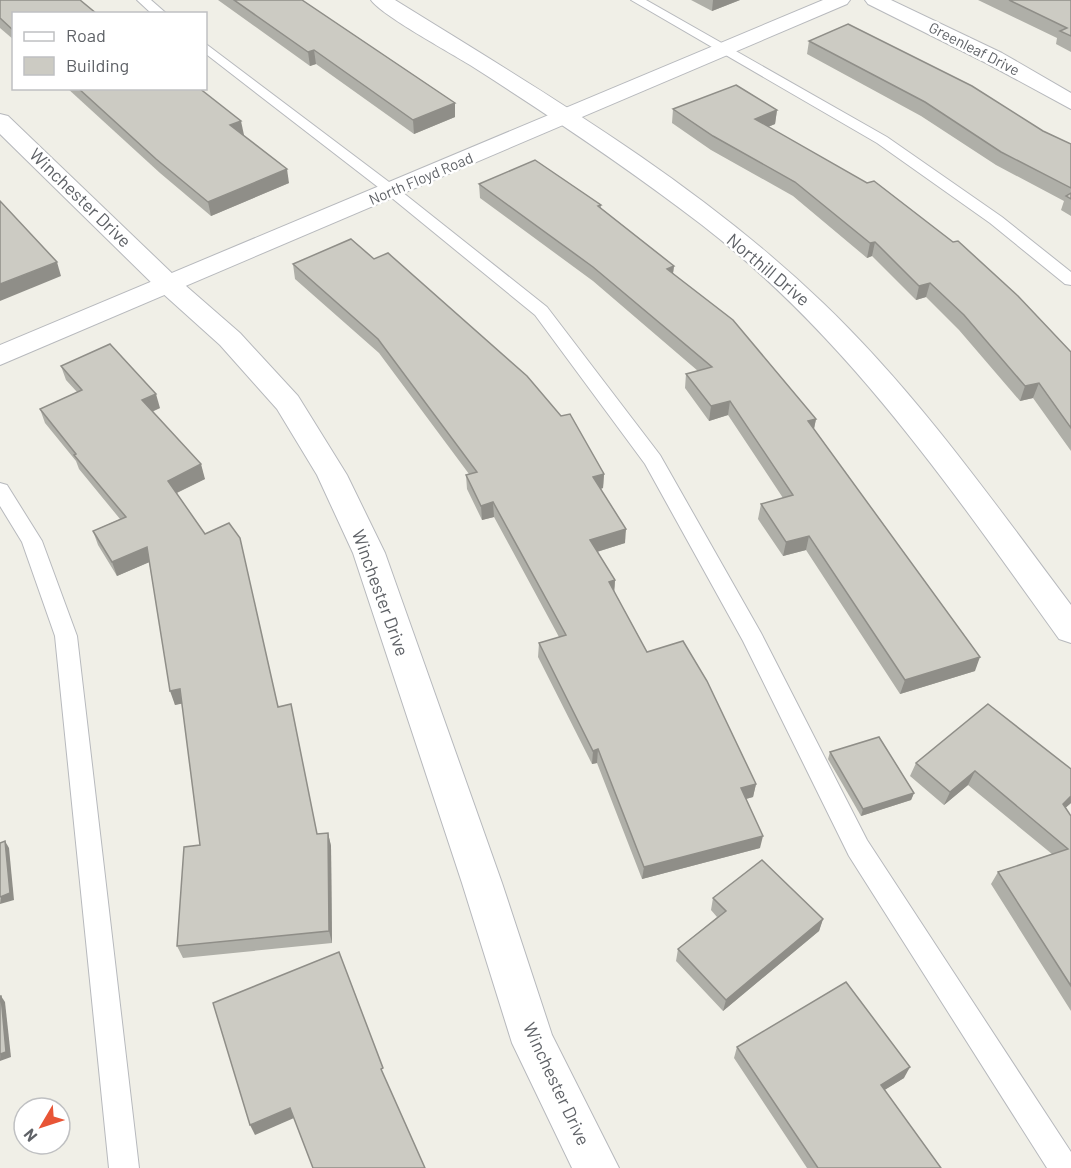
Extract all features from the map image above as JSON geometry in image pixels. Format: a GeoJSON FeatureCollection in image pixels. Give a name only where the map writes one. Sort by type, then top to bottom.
{"type":"FeatureCollection","features":[{"type":"Feature","properties":{"kind":"street","name":"Northill Drive"},"geometry":{"type":"LineString","coordinates":[[381,0],[565,117],[688,204],[813,308],[868,366],[927,436],[1071,630]]}},
{"type":"Feature","properties":{"kind":"street","name":"North Floyd Road"},"geometry":{"type":"LineString","coordinates":[[0,356],[840,0]]}},
{"type":"Feature","properties":{"kind":"street","name":"Greenleaf Drive"},"geometry":{"type":"LineString","coordinates":[[875,0],[994,58],[1071,102]]}},
{"type":"Feature","properties":{"kind":"street","name":"Winchester Drive"},"geometry":{"type":"LineString","coordinates":[[0,120],[169,285],[230,339],[288,403],[332,475],[369,553],[482,883],[533,1043],[596,1168]]}},
{"type":"Feature","properties":{"kind":"lane"},"geometry":{"type":"LineString","coordinates":[[143,0],[158,12]]}},
{"type":"Feature","properties":{"kind":"lane"},"geometry":{"type":"LineString","coordinates":[[636,0],[726,49],[882,140],[996,220],[1071,280]]}},
{"type":"Feature","properties":{"kind":"lane"},"geometry":{"type":"LineString","coordinates":[[207,49],[392,191],[541,312],[653,460],[753,639],[858,848],[1061,1163],[1068,1168]]}},
{"type":"Feature","properties":{"kind":"lane"},"geometry":{"type":"LineString","coordinates":[[0,490],[32,541],[66,636],[124,1168]]}},
{"type":"Feature","properties":{"kind":"building"},"geometry":{"type":"Polygon","coordinates":[[[0,0],[80,0],[95,12],[12,12],[12,29],[0,18],[0,0]]]}},
{"type":"Feature","properties":{"kind":"building"},"geometry":{"type":"Polygon","coordinates":[[[234,0],[302,0],[455,103],[413,120],[314,50],[308,52],[234,0]]]}},
{"type":"Feature","properties":{"kind":"building"},"geometry":{"type":"Polygon","coordinates":[[[1009,0],[1071,0],[1071,36],[1060,31],[1067,28],[1009,0]]]}},
{"type":"Feature","properties":{"kind":"building"},"geometry":{"type":"Polygon","coordinates":[[[848,24],[972,86],[1043,131],[1071,144],[1071,188],[1001,152],[925,102],[809,41],[848,24]]]}},
{"type":"Feature","properties":{"kind":"building"},"geometry":{"type":"Polygon","coordinates":[[[736,85],[777,110],[755,119],[867,183],[874,181],[953,242],[958,241],[1018,296],[1071,352],[1071,428],[1039,383],[1025,386],[964,315],[930,283],[919,286],[875,242],[870,243],[795,182],[713,136],[673,109],[736,85]]]}},
{"type":"Feature","properties":{"kind":"building"},"geometry":{"type":"Polygon","coordinates":[[[80,90],[202,90],[241,121],[230,125],[287,169],[208,202],[156,159],[80,90]]]}},
{"type":"Feature","properties":{"kind":"building"},"geometry":{"type":"Polygon","coordinates":[[[535,160],[601,205],[598,206],[674,266],[667,269],[733,320],[816,419],[808,421],[980,657],[905,680],[809,536],[786,542],[761,504],[793,495],[730,401],[711,406],[686,374],[712,367],[593,267],[479,184],[535,160]]]}},
{"type":"Feature","properties":{"kind":"building"},"geometry":{"type":"Polygon","coordinates":[[[0,201],[57,262],[0,284],[0,201]]]}},
{"type":"Feature","properties":{"kind":"building"},"geometry":{"type":"Polygon","coordinates":[[[351,239],[374,259],[388,253],[527,376],[561,416],[570,414],[604,474],[593,477],[626,529],[590,540],[615,580],[609,582],[647,652],[683,641],[707,681],[756,784],[741,788],[763,836],[644,867],[598,749],[593,751],[539,643],[566,635],[493,502],[481,506],[466,475],[477,472],[378,339],[293,264],[351,239]]]}},
{"type":"Feature","properties":{"kind":"building"},"geometry":{"type":"Polygon","coordinates":[[[110,344],[156,394],[142,400],[201,464],[168,481],[205,534],[229,523],[240,538],[278,707],[291,704],[317,834],[328,833],[329,931],[177,946],[184,847],[200,845],[180,689],[170,691],[147,547],[112,562],[93,531],[126,517],[74,455],[76,454],[40,409],[82,390],[61,366],[110,344]]]}},
{"type":"Feature","properties":{"kind":"building"},"geometry":{"type":"Polygon","coordinates":[[[988,704],[1071,769],[1071,796],[1063,804],[1071,816],[1071,986],[998,872],[1068,849],[975,771],[950,792],[916,763],[988,704]]]}},
{"type":"Feature","properties":{"kind":"building"},"geometry":{"type":"Polygon","coordinates":[[[879,737],[914,793],[863,809],[830,752],[879,737]]]}},
{"type":"Feature","properties":{"kind":"building"},"geometry":{"type":"Polygon","coordinates":[[[5,841],[10,893],[0,897],[0,843],[5,841]]]}},
{"type":"Feature","properties":{"kind":"building"},"geometry":{"type":"Polygon","coordinates":[[[762,860],[823,919],[726,1000],[678,949],[726,911],[713,898],[762,860]]]}},
{"type":"Feature","properties":{"kind":"building"},"geometry":{"type":"Polygon","coordinates":[[[339,952],[383,1068],[381,1069],[425,1168],[313,1168],[290,1108],[250,1125],[213,1003],[339,952]]]}},
{"type":"Feature","properties":{"kind":"building"},"geometry":{"type":"Polygon","coordinates":[[[846,982],[910,1067],[881,1085],[941,1168],[818,1168],[737,1047],[846,982]]]}},
{"type":"Feature","properties":{"kind":"building"},"geometry":{"type":"Polygon","coordinates":[[[0,996],[6,1052],[0,1054],[0,996]]]}}]}
